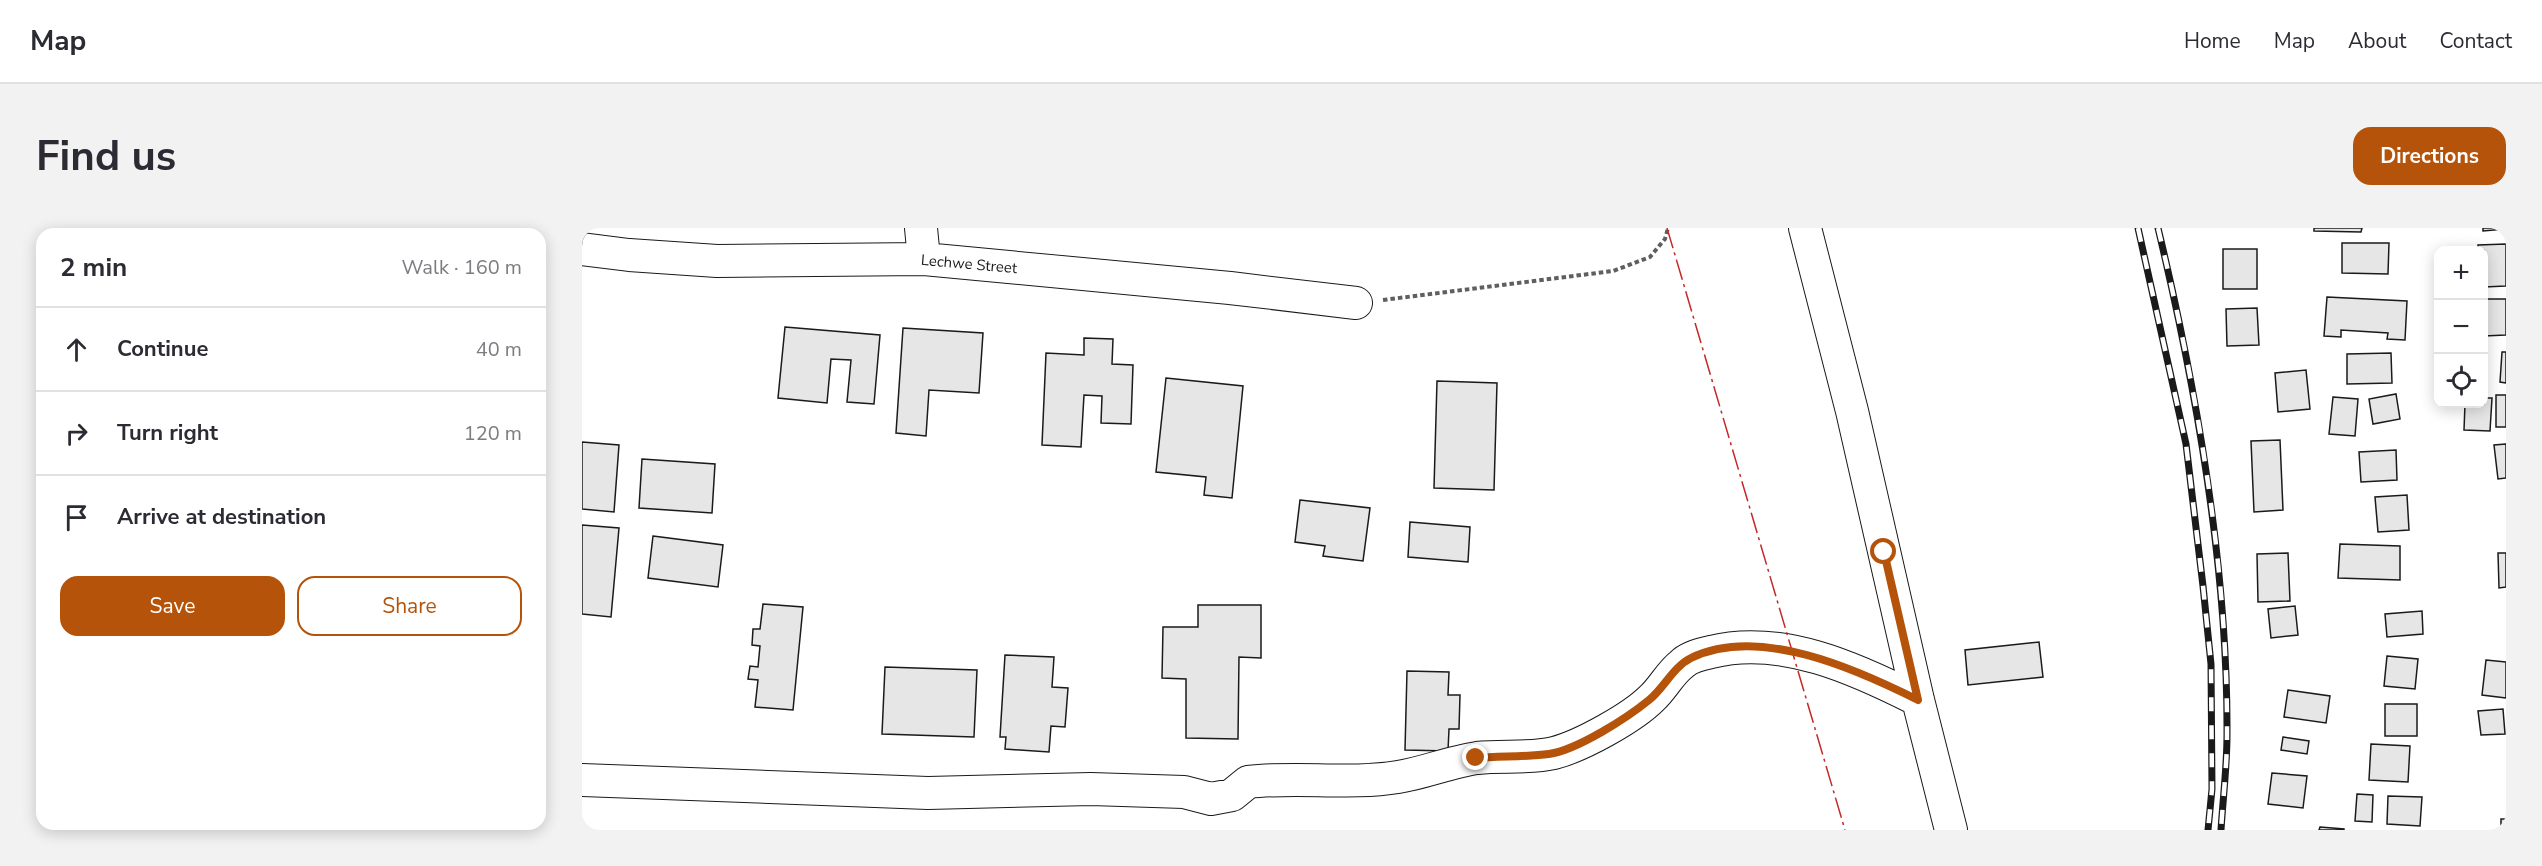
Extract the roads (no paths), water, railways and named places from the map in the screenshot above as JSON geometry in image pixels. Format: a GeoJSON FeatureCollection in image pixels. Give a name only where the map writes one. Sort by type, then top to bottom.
{"type":"FeatureCollection","features":[{"type":"Feature","properties":{"kind":"street"},"geometry":{"type":"LineString","coordinates":[[921,228],[924,259]]}},
{"type":"Feature","properties":{"kind":"street"},"geometry":{"type":"LineString","coordinates":[[1805,228],[1852,411],[1918,700],[1951,830]]}},
{"type":"Feature","properties":{"kind":"street","name":"Lechwe Street"},"geometry":{"type":"LineString","coordinates":[[582,249],[629,255],[717,261],[924,259],[1230,288],[1356,303]]}},
{"type":"Feature","properties":{"kind":"street"},"geometry":{"type":"LineString","coordinates":[[582,780],[928,793],[1091,789],[1184,792],[1211,799],[1222,798],[1232,795],[1248,782],[1398,777],[1476,758],[1551,754],[1569,749],[1645,704],[1681,664],[1692,658],[1725,648],[1753,647],[1786,651],[1833,663],[1880,681],[1918,700]]}},
{"type":"Feature","properties":{"kind":"railway"},"geometry":{"type":"LineString","coordinates":[[2138,228],[2186,444],[2203,586],[2211,664],[2212,789],[2208,830]]}},
{"type":"Feature","properties":{"kind":"railway"},"geometry":{"type":"LineString","coordinates":[[2158,228],[2197,416],[2216,544],[2226,672],[2227,747],[2221,830]]}}]}
